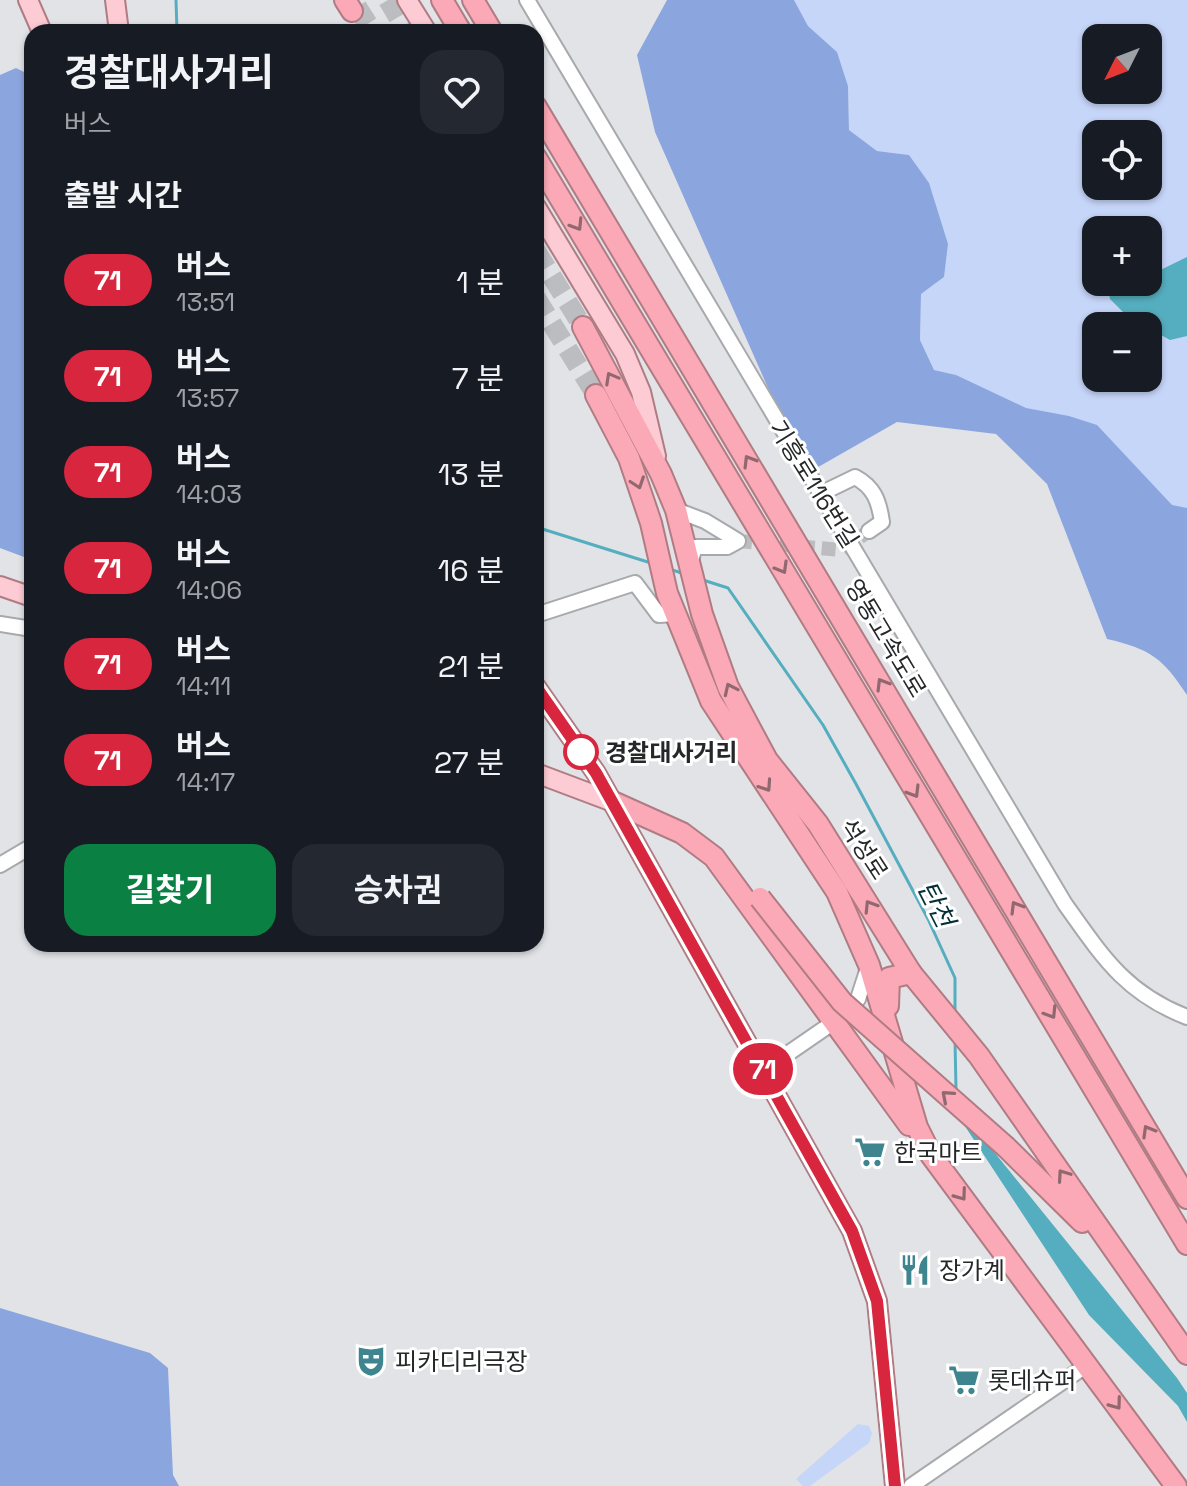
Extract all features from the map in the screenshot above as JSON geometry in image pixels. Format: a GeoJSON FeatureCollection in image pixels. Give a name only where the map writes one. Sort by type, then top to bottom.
{"type":"FeatureCollection","features":[{"type":"Feature","properties":{"kind":"highway"},"geometry":{"type":"LineString","coordinates":[[442,0],[456,24]]}},
{"type":"Feature","properties":{"kind":"highway"},"geometry":{"type":"LineString","coordinates":[[473,0],[487,24]]}},
{"type":"Feature","properties":{"kind":"highway","name":"영동고속도로"},"geometry":{"type":"LineString","coordinates":[[544,120],[1187,1198]]}},
{"type":"Feature","properties":{"kind":"highway"},"geometry":{"type":"LineString","coordinates":[[544,171],[1187,1244]]}},
{"type":"Feature","properties":{"kind":"highway","name":"석성로"},"geometry":{"type":"LineString","coordinates":[[583,327],[661,474],[728,687],[767,760],[818,824],[911,973],[979,1056],[1187,1354]]}},
{"type":"Feature","properties":{"kind":"highway","name":"석성로"},"geometry":{"type":"LineString","coordinates":[[596,395],[629,458],[651,523],[667,593],[711,701],[837,892],[869,965],[917,1127],[931,1155],[1176,1486]]}},
{"type":"Feature","properties":{"kind":"highway"},"geometry":{"type":"LineString","coordinates":[[613,802],[669,814],[703,831],[731,858],[842,1002],[1066,1203],[1102,1246],[1137,1299],[1175,1337]]}},
{"type":"Feature","properties":{"kind":"highway"},"geometry":{"type":"LineString","coordinates":[[613,802],[682,833],[714,857],[931,1155]]}},
{"type":"Feature","properties":{"kind":"highway"},"geometry":{"type":"LineString","coordinates":[[888,1032],[889,978],[911,973]]}},
{"type":"Feature","properties":{"kind":"main road"},"geometry":{"type":"LineString","coordinates":[[28,0],[38,24]]}},
{"type":"Feature","properties":{"kind":"main road"},"geometry":{"type":"LineString","coordinates":[[115,0],[118,24]]}},
{"type":"Feature","properties":{"kind":"main road"},"geometry":{"type":"LineString","coordinates":[[407,0],[422,24]]}},
{"type":"Feature","properties":{"kind":"main road"},"geometry":{"type":"LineString","coordinates":[[544,220],[625,354],[641,392],[661,474]]}},
{"type":"Feature","properties":{"kind":"main road"},"geometry":{"type":"LineString","coordinates":[[0,586],[24,594]]}},
{"type":"Feature","properties":{"kind":"main road"},"geometry":{"type":"LineString","coordinates":[[544,699],[613,802],[852,1231],[877,1301],[895,1486]]}},
{"type":"Feature","properties":{"kind":"main road"},"geometry":{"type":"LineString","coordinates":[[544,776],[613,802]]}},
{"type":"Feature","properties":{"kind":"street","name":"기흥로116번길"},"geometry":{"type":"LineString","coordinates":[[527,0],[541,24]]}},
{"type":"Feature","properties":{"kind":"street","name":"기흥로116번길"},"geometry":{"type":"LineString","coordinates":[[544,29],[1065,904],[1106,962],[1130,987],[1162,1007],[1187,1017]]}},
{"type":"Feature","properties":{"kind":"street"},"geometry":{"type":"LineString","coordinates":[[820,494],[855,477],[867,483],[875,493],[882,522],[869,531]]}},
{"type":"Feature","properties":{"kind":"street"},"geometry":{"type":"LineString","coordinates":[[677,517],[705,521],[738,541],[727,547],[695,547],[692,557]]}},
{"type":"Feature","properties":{"kind":"street"},"geometry":{"type":"LineString","coordinates":[[544,612],[635,583],[659,615],[675,614]]}},
{"type":"Feature","properties":{"kind":"street"},"geometry":{"type":"LineString","coordinates":[[0,624],[24,630]]}},
{"type":"Feature","properties":{"kind":"street"},"geometry":{"type":"LineString","coordinates":[[0,865],[24,851]]}},
{"type":"Feature","properties":{"kind":"street"},"geometry":{"type":"LineString","coordinates":[[764,1070],[834,1021],[858,999],[869,965]]}},
{"type":"Feature","properties":{"kind":"street"},"geometry":{"type":"LineString","coordinates":[[911,1486],[1087,1365]]}},
{"type":"Feature","properties":{"kind":"shaded area"},"geometry":{"type":"Polygon","coordinates":[[[667,0],[794,0],[808,26],[837,52],[848,86],[849,130],[877,151],[909,155],[929,183],[948,244],[944,277],[921,294],[920,340],[934,370],[956,375],[1026,408],[1097,425],[1172,505],[1187,508],[1187,695],[1154,657],[1107,639],[1047,484],[996,434],[897,422],[806,474],[655,132],[637,55],[667,0]]]}},
{"type":"Feature","properties":{"kind":"shaded area"},"geometry":{"type":"Polygon","coordinates":[[[794,0],[1187,0],[1187,632],[1089,485],[956,375],[934,370],[920,340],[921,294],[944,277],[909,155],[877,151],[849,130],[848,86],[837,52],[808,26],[794,0]]]}},
{"type":"Feature","properties":{"kind":"shaded area"},"geometry":{"type":"Polygon","coordinates":[[[16,68],[24,72],[24,557],[0,548],[0,75],[16,68]]]}},
{"type":"Feature","properties":{"kind":"shaded area"},"geometry":{"type":"Polygon","coordinates":[[[1187,257],[1187,336],[1170,340],[1162,336],[1162,312],[1123,312],[1110,299],[1109,296],[1162,296],[1162,269],[1187,257]]]}},
{"type":"Feature","properties":{"kind":"shaded area"},"geometry":{"type":"Polygon","coordinates":[[[956,1088],[965,1116],[1177,1378],[1187,1393],[1187,1422],[1178,1406],[1089,1315],[953,1108],[956,1088]]]}},
{"type":"Feature","properties":{"kind":"shaded area"},"geometry":{"type":"Polygon","coordinates":[[[0,1308],[150,1353],[168,1368],[173,1475],[179,1486],[0,1486],[0,1308]]]}},
{"type":"Feature","properties":{"kind":"shaded area"},"geometry":{"type":"Polygon","coordinates":[[[858,1424],[869,1426],[872,1433],[869,1443],[810,1486],[803,1486],[796,1479],[858,1424]]]}},
{"type":"Feature","properties":{"kind":"waterway","name":"탄천"},"geometry":{"type":"LineString","coordinates":[[176,0],[177,24]]}},
{"type":"Feature","properties":{"kind":"waterway","name":"탄천"},"geometry":{"type":"LineString","coordinates":[[544,530],[651,563]]}},
{"type":"Feature","properties":{"kind":"waterway","name":"탄천"},"geometry":{"type":"LineString","coordinates":[[669,569],[685,574]]}},
{"type":"Feature","properties":{"kind":"waterway","name":"탄천"},"geometry":{"type":"LineString","coordinates":[[703,580],[728,588],[823,725],[928,919],[955,978],[955,1013]]}},
{"type":"Feature","properties":{"kind":"waterway","name":"탄천"},"geometry":{"type":"LineString","coordinates":[[955,1040],[956,1089]]}},
{"type":"Feature","properties":{"kind":"tunnel"},"geometry":{"type":"LineString","coordinates":[[388,0],[402,24]]}},
{"type":"Feature","properties":{"kind":"tunnel"},"geometry":{"type":"LineString","coordinates":[[357,7],[368,24]]}},
{"type":"Feature","properties":{"kind":"tunnel"},"geometry":{"type":"LineString","coordinates":[[544,264],[583,327]]}},
{"type":"Feature","properties":{"kind":"tunnel"},"geometry":{"type":"LineString","coordinates":[[544,311],[596,395]]}},
{"type":"Feature","properties":{"kind":"tunnel"},"geometry":{"type":"LineString","coordinates":[[738,541],[842,550],[869,531]]}},
{"type":"Feature","properties":{"kind":"bus line","name":"71"},"geometry":{"type":"LineString","coordinates":[[544,698],[596,773],[852,1231],[877,1301],[895,1486]]}},
{"type":"Feature","properties":{"kind":"place","name":"경찰대사거리"},"geometry":{"type":"Point","coordinates":[581,752]}},
{"type":"Feature","properties":{"kind":"place","name":"한국마트"},"geometry":{"type":"Point","coordinates":[870,1152]}},
{"type":"Feature","properties":{"kind":"place","name":"장가계"},"geometry":{"type":"Point","coordinates":[915,1270]}},
{"type":"Feature","properties":{"kind":"place","name":"피카디리극장"},"geometry":{"type":"Point","coordinates":[371,1361]}},
{"type":"Feature","properties":{"kind":"place","name":"롯데슈퍼"},"geometry":{"type":"Point","coordinates":[964,1380]}}]}
